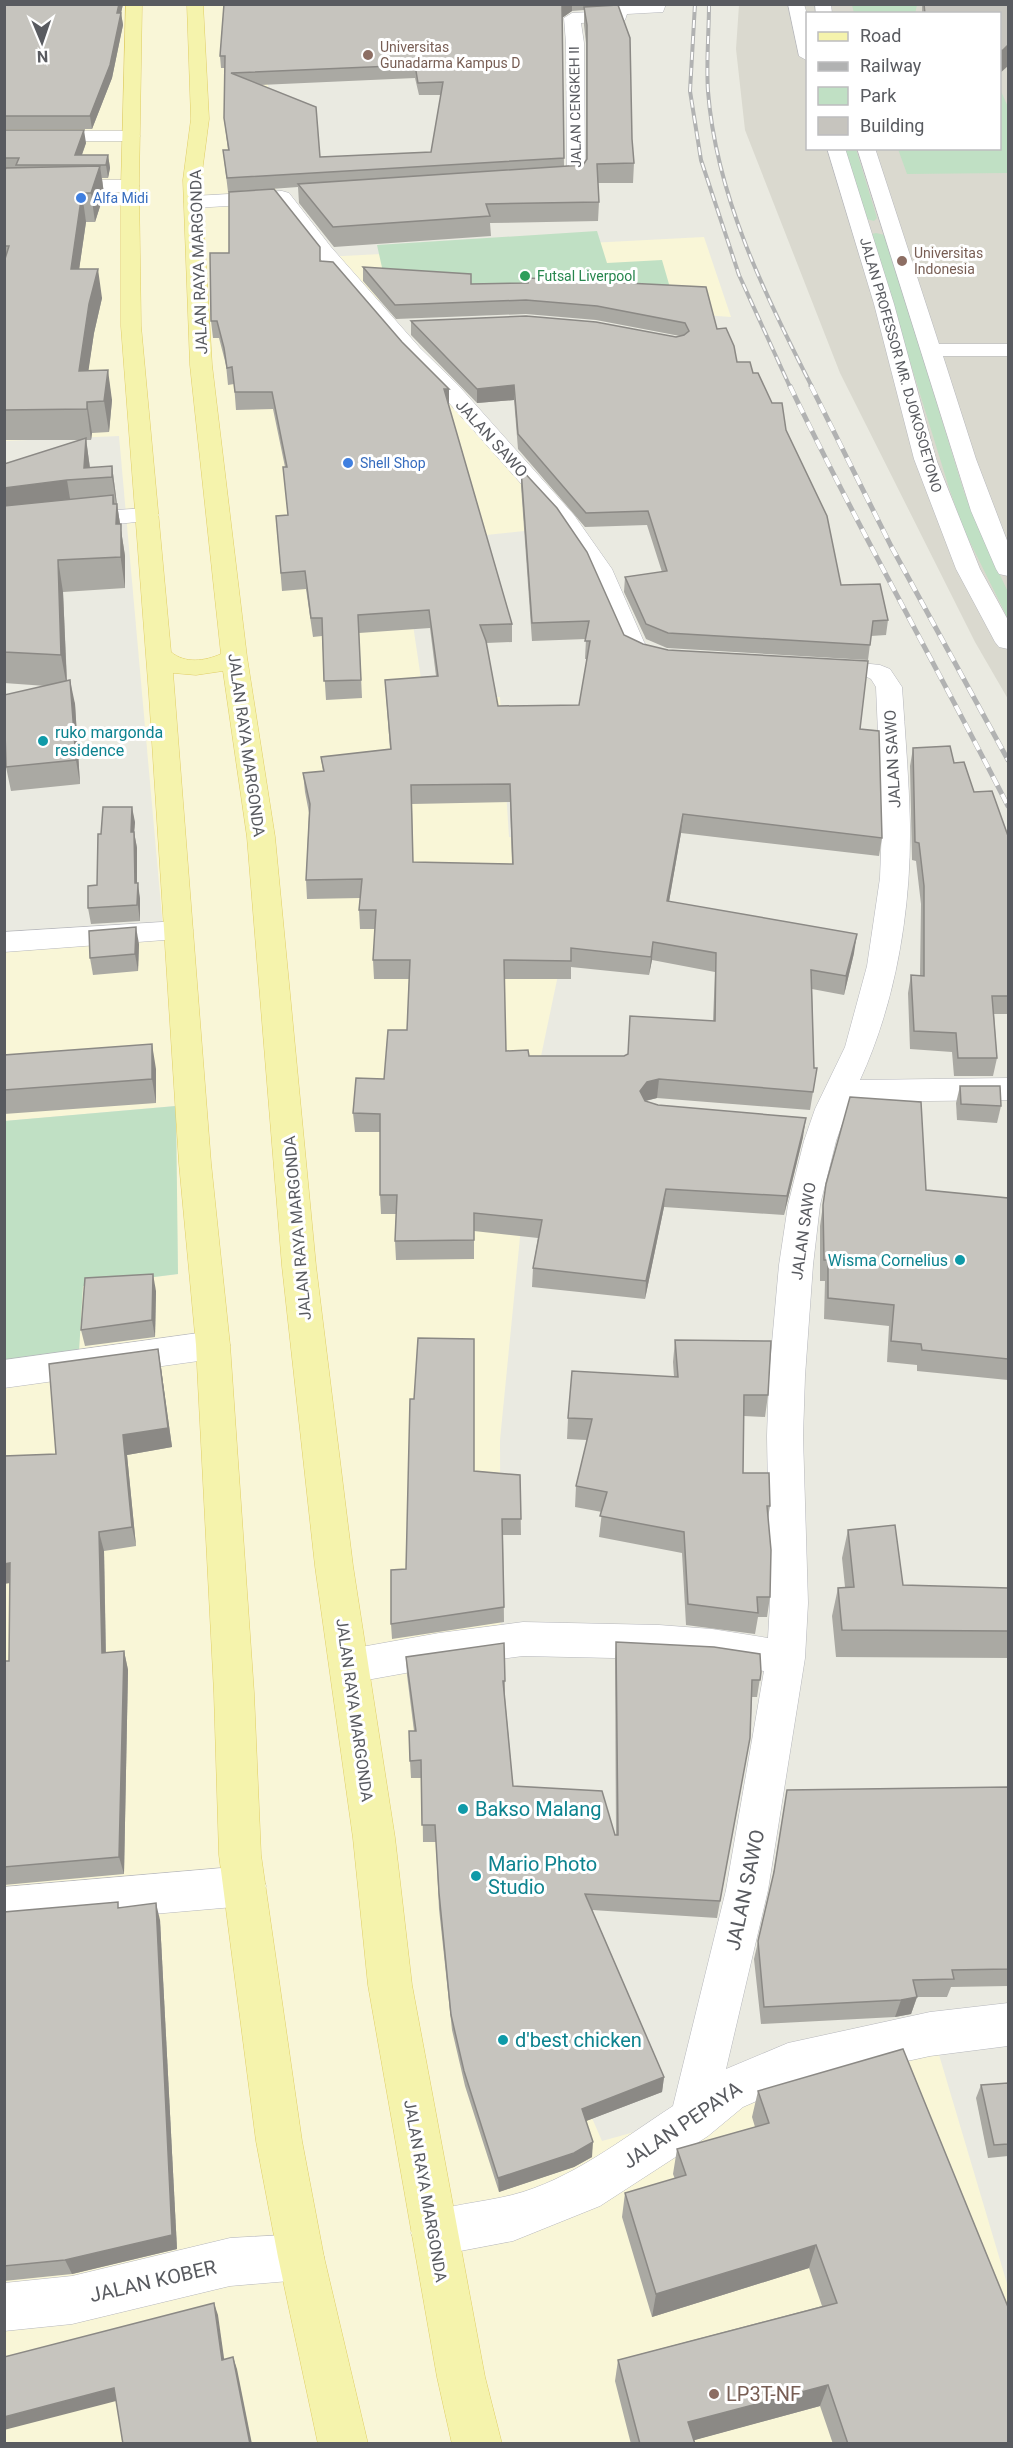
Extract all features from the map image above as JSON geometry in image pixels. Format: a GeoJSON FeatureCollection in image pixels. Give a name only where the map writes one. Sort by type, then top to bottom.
{"type":"FeatureCollection","features":[{"type":"Feature","properties":{"kind":"main road"},"geometry":{"type":"LineString","coordinates":[[134,4],[130,186],[131,326],[162,695],[195,1163],[213,1345],[233,1681],[240,1855],[279,2141],[301,2257],[343,2444]]}},
{"type":"Feature","properties":{"kind":"main road","name":"JALAN RAYA MARGONDA"},"geometry":{"type":"LineString","coordinates":[[195,4],[200,119],[192,180],[201,365],[236,671],[261,837],[299,1266],[334,1566],[374,1838],[390,1985],[461,2377],[477,2444]]}},
{"type":"Feature","properties":{"kind":"main road"},"geometry":{"type":"LineString","coordinates":[[158,653],[171,665],[189,667],[223,664],[236,671]]}},
{"type":"Feature","properties":{"kind":"main road"},"geometry":{"type":"LineString","coordinates":[[162,695],[174,686],[191,681],[221,679],[236,671]]}},
{"type":"Feature","properties":{"kind":"street","name":"JALAN CENGKEH II"},"geometry":{"type":"LineString","coordinates":[[523,181],[570,179],[576,176],[575,43],[572,18],[619,16],[619,9],[657,8],[658,4]]}},
{"type":"Feature","properties":{"kind":"street"},"geometry":{"type":"LineString","coordinates":[[796,4],[806,52]]}},
{"type":"Feature","properties":{"kind":"street"},"geometry":{"type":"LineString","coordinates":[[4,136],[131,136]]}},
{"type":"Feature","properties":{"kind":"street","name":"JALAN PROFESSOR MR. DJOKOSOETONO"},"geometry":{"type":"LineString","coordinates":[[838,150],[933,481],[968,569],[1008,642]]}},
{"type":"Feature","properties":{"kind":"street","name":"JALAN PROFESSOR MR. DJOKOSOETONO"},"geometry":{"type":"LineString","coordinates":[[867,150],[979,501],[1008,569]]}},
{"type":"Feature","properties":{"kind":"street"},"geometry":{"type":"LineString","coordinates":[[4,189],[23,186],[130,186]]}},
{"type":"Feature","properties":{"kind":"street","name":"JALAN SAWO"},"geometry":{"type":"LineString","coordinates":[[194,202],[294,196],[324,251],[401,326],[412,353],[495,440],[566,520],[600,569],[633,646],[652,655],[693,659]]}},
{"type":"Feature","properties":{"kind":"street"},"geometry":{"type":"LineString","coordinates":[[861,226],[892,227]]}},
{"type":"Feature","properties":{"kind":"street"},"geometry":{"type":"LineString","coordinates":[[930,350],[1008,350]]}},
{"type":"Feature","properties":{"kind":"street"},"geometry":{"type":"LineString","coordinates":[[4,529],[72,519],[147,515]]}},
{"type":"Feature","properties":{"kind":"street","name":"JALAN SAWO"},"geometry":{"type":"LineString","coordinates":[[692,2120],[747,1890],[786,1658],[789,1603],[785,1436],[796,1265],[804,1205],[826,1125],[860,1047],[870,1013],[882,966],[894,878],[896,825],[889,687],[881,674],[871,670],[802,665]]}},
{"type":"Feature","properties":{"kind":"street"},"geometry":{"type":"LineString","coordinates":[[4,942],[178,930]]}},
{"type":"Feature","properties":{"kind":"street"},"geometry":{"type":"LineString","coordinates":[[840,1091],[1008,1089]]}},
{"type":"Feature","properties":{"kind":"street"},"geometry":{"type":"LineString","coordinates":[[792,1122],[826,1125]]}},
{"type":"Feature","properties":{"kind":"street"},"geometry":{"type":"LineString","coordinates":[[4,1374],[213,1345]]}},
{"type":"Feature","properties":{"kind":"street"},"geometry":{"type":"LineString","coordinates":[[350,1666],[523,1638],[712,1646],[786,1658]]}},
{"type":"Feature","properties":{"kind":"street"},"geometry":{"type":"LineString","coordinates":[[4,1907],[244,1886]]}},
{"type":"Feature","properties":{"kind":"street","name":"JALAN PEPAYA"},"geometry":{"type":"LineString","coordinates":[[434,2233],[513,2218],[584,2190],[692,2120],[727,2091],[788,2065],[930,2034],[1008,2025]]}},
{"type":"Feature","properties":{"kind":"street","name":"JALAN KOBER"},"geometry":{"type":"LineString","coordinates":[[4,2307],[72,2300],[230,2262],[301,2257]]}},
{"type":"Feature","properties":{"kind":"shaded area"},"geometry":{"type":"Polygon","coordinates":[[[5,5],[345,5],[267,71],[278,217],[324,257],[704,237],[731,317],[469,298],[343,301],[511,455],[552,528],[401,544],[424,699],[500,697],[509,837],[585,846],[535,1085],[500,1440],[501,1695],[524,1962],[602,2141],[937,2048],[1008,2287],[1008,2443],[5,2443],[5,1361],[82,1286],[178,1274],[175,1106],[5,1121],[5,951],[164,939],[119,436],[5,441],[5,5]]]}},
{"type":"Feature","properties":{"kind":"shaded area","name":"Universitas Indonesia"},"geometry":{"type":"Polygon","coordinates":[[[739,5],[1008,5],[1008,699],[975,642],[840,373],[745,130],[736,49],[739,5]]]}},
{"type":"Feature","properties":{"kind":"green space"},"geometry":{"type":"Polygon","coordinates":[[[852,4],[917,5],[915,12],[854,12],[852,4]]]}},
{"type":"Feature","properties":{"kind":"green space"},"geometry":{"type":"Polygon","coordinates":[[[1001,91],[1008,107],[1008,173],[907,174],[898,150],[1001,150],[1001,91]]]}},
{"type":"Feature","properties":{"kind":"green space"},"geometry":{"type":"Polygon","coordinates":[[[844,150],[856,150],[877,218],[874,221],[866,219],[844,150]]]}},
{"type":"Feature","properties":{"kind":"green space","name":"Futsal Liverpool"},"geometry":{"type":"Polygon","coordinates":[[[597,231],[607,263],[662,260],[673,298],[387,290],[377,245],[597,231]]]}},
{"type":"Feature","properties":{"kind":"green space"},"geometry":{"type":"Polygon","coordinates":[[[872,234],[885,235],[964,492],[1008,592],[1008,619],[964,530],[950,491],[872,239],[872,234]]]}},
{"type":"Feature","properties":{"kind":"green space"},"geometry":{"type":"Polygon","coordinates":[[[176,1106],[178,1274],[83,1286],[79,1352],[5,1361],[4,1121],[176,1106]]]}},
{"type":"Feature","properties":{"kind":"building"},"geometry":{"type":"Polygon","coordinates":[[[4,4],[119,4],[117,13],[121,13],[110,65],[90,116],[4,116],[4,4]]]}},
{"type":"Feature","properties":{"kind":"building"},"geometry":{"type":"Polygon","coordinates":[[[224,4],[564,4],[562,6],[564,158],[227,178],[223,150],[229,150],[224,118],[225,56],[220,56],[224,4]],[[415,65],[231,73],[316,107],[320,157],[431,152],[443,82],[418,83],[415,65]]]}},
{"type":"Feature","properties":{"kind":"building"},"geometry":{"type":"Polygon","coordinates":[[[924,4],[1008,4],[1008,45],[1001,50],[1001,12],[925,12],[924,4]]]}},
{"type":"Feature","properties":{"kind":"building"},"geometry":{"type":"Polygon","coordinates":[[[618,5],[630,38],[634,163],[597,164],[599,202],[486,204],[490,216],[333,227],[298,184],[583,165],[587,159],[587,25],[584,7],[618,5]]]}},
{"type":"Feature","properties":{"kind":"building"},"geometry":{"type":"Polygon","coordinates":[[[4,130],[84,130],[75,155],[108,155],[106,165],[16,165],[19,158],[4,158],[4,130]]]}},
{"type":"Feature","properties":{"kind":"building"},"geometry":{"type":"Polygon","coordinates":[[[100,166],[91,193],[82,193],[71,269],[98,269],[89,304],[79,371],[108,370],[104,401],[87,402],[87,409],[4,410],[4,262],[9,246],[4,246],[4,172],[6,168],[100,166]]]}},
{"type":"Feature","properties":{"kind":"building"},"geometry":{"type":"Polygon","coordinates":[[[274,189],[320,247],[320,261],[333,262],[402,342],[449,389],[444,389],[512,624],[480,625],[486,641],[498,706],[579,705],[590,641],[585,641],[589,621],[532,623],[521,469],[557,508],[587,552],[624,635],[643,644],[668,650],[868,661],[860,729],[879,731],[882,838],[683,814],[667,901],[857,934],[846,976],[811,970],[814,1068],[817,1068],[813,1092],[659,1079],[647,1082],[640,1091],[645,1101],[658,1105],[806,1118],[787,1196],[666,1189],[646,1281],[533,1268],[542,1220],[474,1213],[474,1240],[395,1241],[397,1195],[380,1195],[380,1114],[353,1113],[356,1078],[384,1079],[388,1030],[407,1030],[410,960],[373,960],[376,910],[359,910],[362,879],[306,880],[310,804],[303,773],[324,771],[321,757],[391,749],[385,680],[438,676],[429,610],[358,615],[361,680],[324,681],[322,618],[311,618],[305,571],[281,573],[276,516],[288,515],[283,467],[287,467],[272,392],[235,392],[232,367],[227,368],[217,321],[211,321],[210,253],[229,253],[229,192],[274,189]],[[510,784],[411,785],[413,862],[513,864],[510,784]],[[653,942],[651,957],[571,948],[571,961],[504,960],[506,1051],[528,1050],[529,1056],[624,1056],[628,1054],[630,1016],[715,1021],[716,953],[653,942]]]}},
{"type":"Feature","properties":{"kind":"building"},"geometry":{"type":"Polygon","coordinates":[[[363,267],[471,274],[471,284],[528,283],[528,278],[706,287],[717,329],[726,328],[734,346],[737,362],[750,362],[753,373],[758,373],[772,403],[782,403],[786,430],[827,516],[841,585],[880,584],[888,620],[873,621],[870,645],[668,633],[646,624],[625,577],[667,571],[648,511],[586,513],[518,434],[514,385],[477,389],[411,321],[526,316],[596,322],[676,337],[689,331],[685,323],[597,306],[526,300],[395,305],[363,267]]]}},
{"type":"Feature","properties":{"kind":"building"},"geometry":{"type":"Polygon","coordinates":[[[86,438],[84,468],[112,466],[112,477],[4,488],[4,464],[86,438]]]}},
{"type":"Feature","properties":{"kind":"building"},"geometry":{"type":"Polygon","coordinates":[[[113,495],[113,504],[117,504],[116,524],[121,524],[121,557],[58,560],[61,655],[4,652],[4,506],[113,495]]]}},
{"type":"Feature","properties":{"kind":"building","name":"ruko margonda residence"},"geometry":{"type":"Polygon","coordinates":[[[70,680],[76,760],[6,767],[4,695],[70,680]]]}},
{"type":"Feature","properties":{"kind":"building"},"geometry":{"type":"Polygon","coordinates":[[[950,746],[954,763],[964,762],[974,792],[992,791],[1008,836],[1008,996],[992,996],[997,1058],[958,1058],[956,1033],[914,1031],[911,975],[924,976],[924,886],[919,843],[915,842],[913,748],[950,746]]]}},
{"type":"Feature","properties":{"kind":"building"},"geometry":{"type":"Polygon","coordinates":[[[103,807],[132,807],[131,832],[134,832],[135,883],[138,883],[137,905],[88,908],[88,886],[97,885],[98,834],[101,834],[103,807]]]}},
{"type":"Feature","properties":{"kind":"building"},"geometry":{"type":"Polygon","coordinates":[[[136,927],[135,954],[90,958],[89,931],[136,927]]]}},
{"type":"Feature","properties":{"kind":"building"},"geometry":{"type":"Polygon","coordinates":[[[152,1044],[152,1079],[4,1090],[4,1055],[152,1044]]]}},
{"type":"Feature","properties":{"kind":"building"},"geometry":{"type":"Polygon","coordinates":[[[960,1086],[1000,1086],[1001,1106],[961,1104],[960,1086]]]}},
{"type":"Feature","properties":{"kind":"building"},"geometry":{"type":"Polygon","coordinates":[[[850,1097],[921,1102],[926,1190],[1008,1198],[1008,1359],[922,1350],[921,1344],[891,1341],[894,1305],[828,1298],[828,1260],[824,1260],[823,1205],[826,1184],[850,1097]]]}},
{"type":"Feature","properties":{"kind":"building"},"geometry":{"type":"Polygon","coordinates":[[[153,1274],[152,1320],[81,1330],[85,1278],[153,1274]]]}},
{"type":"Feature","properties":{"kind":"building"},"geometry":{"type":"Polygon","coordinates":[[[418,1338],[474,1339],[474,1471],[520,1475],[521,1519],[502,1519],[504,1607],[391,1624],[391,1570],[406,1569],[410,1399],[414,1399],[418,1338]]]}},
{"type":"Feature","properties":{"kind":"building"},"geometry":{"type":"Polygon","coordinates":[[[675,1340],[771,1341],[768,1395],[744,1395],[743,1473],[769,1473],[770,1506],[767,1506],[771,1550],[770,1597],[757,1597],[758,1613],[688,1604],[684,1532],[600,1516],[607,1492],[576,1486],[592,1419],[568,1418],[572,1371],[678,1377],[675,1340]]]}},
{"type":"Feature","properties":{"kind":"building"},"geometry":{"type":"Polygon","coordinates":[[[158,1349],[168,1428],[123,1435],[132,1527],[99,1532],[102,1653],[124,1651],[119,1857],[4,1867],[4,1661],[9,1661],[10,1563],[4,1564],[4,1456],[56,1454],[49,1364],[158,1349]]]}},
{"type":"Feature","properties":{"kind":"building"},"geometry":{"type":"Polygon","coordinates":[[[895,1525],[903,1585],[1008,1588],[1008,1631],[842,1630],[838,1588],[854,1587],[848,1530],[895,1525]]]}},
{"type":"Feature","properties":{"kind":"building"},"geometry":{"type":"Polygon","coordinates":[[[616,1642],[714,1647],[760,1654],[760,1680],[752,1680],[750,1738],[720,1901],[585,1894],[664,2077],[582,2109],[593,2142],[574,2153],[498,2178],[464,2071],[451,2015],[435,1825],[422,1825],[421,1760],[410,1761],[409,1731],[416,1731],[406,1657],[504,1643],[505,1681],[503,1681],[513,1786],[602,1791],[615,1835],[618,1835],[616,1642]]]}},
{"type":"Feature","properties":{"kind":"building"},"geometry":{"type":"Polygon","coordinates":[[[1008,1787],[1008,1969],[952,1970],[954,1979],[913,1980],[917,1997],[901,2000],[764,2007],[758,1941],[774,1872],[787,1790],[1008,1787]]]}},
{"type":"Feature","properties":{"kind":"building"},"geometry":{"type":"Polygon","coordinates":[[[118,1902],[118,1908],[156,1903],[172,2235],[65,2260],[4,2266],[4,1912],[118,1902]]]}},
{"type":"Feature","properties":{"kind":"building"},"geometry":{"type":"Polygon","coordinates":[[[903,2049],[1008,2307],[1008,2444],[848,2444],[828,2385],[688,2422],[695,2444],[640,2444],[618,2360],[837,2303],[816,2245],[656,2294],[625,2193],[686,2175],[677,2149],[769,2123],[758,2091],[903,2049]]]}},
{"type":"Feature","properties":{"kind":"building"},"geometry":{"type":"Polygon","coordinates":[[[1008,2083],[1008,2144],[994,2145],[981,2085],[1008,2083]]]}},
{"type":"Feature","properties":{"kind":"building"},"geometry":{"type":"Polygon","coordinates":[[[214,2303],[222,2360],[233,2357],[250,2444],[123,2444],[114,2388],[4,2417],[4,2357],[214,2303]]]}},
{"type":"Feature","properties":{"kind":"railway"},"geometry":{"type":"LineString","coordinates":[[695,4],[690,91],[701,160],[739,275],[790,387]]}},
{"type":"Feature","properties":{"kind":"railway"},"geometry":{"type":"LineString","coordinates":[[709,4],[708,91],[721,169],[745,244],[777,317],[812,387]]}},
{"type":"Feature","properties":{"kind":"railway"},"geometry":{"type":"LineString","coordinates":[[790,386],[1008,806]]}},
{"type":"Feature","properties":{"kind":"railway"},"geometry":{"type":"LineString","coordinates":[[811,386],[891,546],[1008,760]]}},
{"type":"Feature","properties":{"kind":"place","name":"Universitas Gunadarma Kampus D"},"geometry":{"type":"Point","coordinates":[368,55]}},
{"type":"Feature","properties":{"kind":"place","name":"Alfa Midi"},"geometry":{"type":"Point","coordinates":[81,198]}},
{"type":"Feature","properties":{"kind":"place","name":"Universitas Indonesia"},"geometry":{"type":"Point","coordinates":[902,261]}},
{"type":"Feature","properties":{"kind":"place","name":"Futsal Liverpool"},"geometry":{"type":"Point","coordinates":[525,276]}},
{"type":"Feature","properties":{"kind":"place","name":"Shell Shop"},"geometry":{"type":"Point","coordinates":[348,463]}},
{"type":"Feature","properties":{"kind":"place","name":"ruko margonda residence"},"geometry":{"type":"Point","coordinates":[43,741]}},
{"type":"Feature","properties":{"kind":"place","name":"Wisma Cornelius"},"geometry":{"type":"Point","coordinates":[960,1260]}},
{"type":"Feature","properties":{"kind":"place","name":"Bakso Malang"},"geometry":{"type":"Point","coordinates":[463,1809]}},
{"type":"Feature","properties":{"kind":"place","name":"Mario Photo Studio"},"geometry":{"type":"Point","coordinates":[476,1876]}},
{"type":"Feature","properties":{"kind":"place","name":"d'best chicken"},"geometry":{"type":"Point","coordinates":[503,2040]}},
{"type":"Feature","properties":{"kind":"place","name":"LP3T-NF"},"geometry":{"type":"Point","coordinates":[714,2394]}}]}
